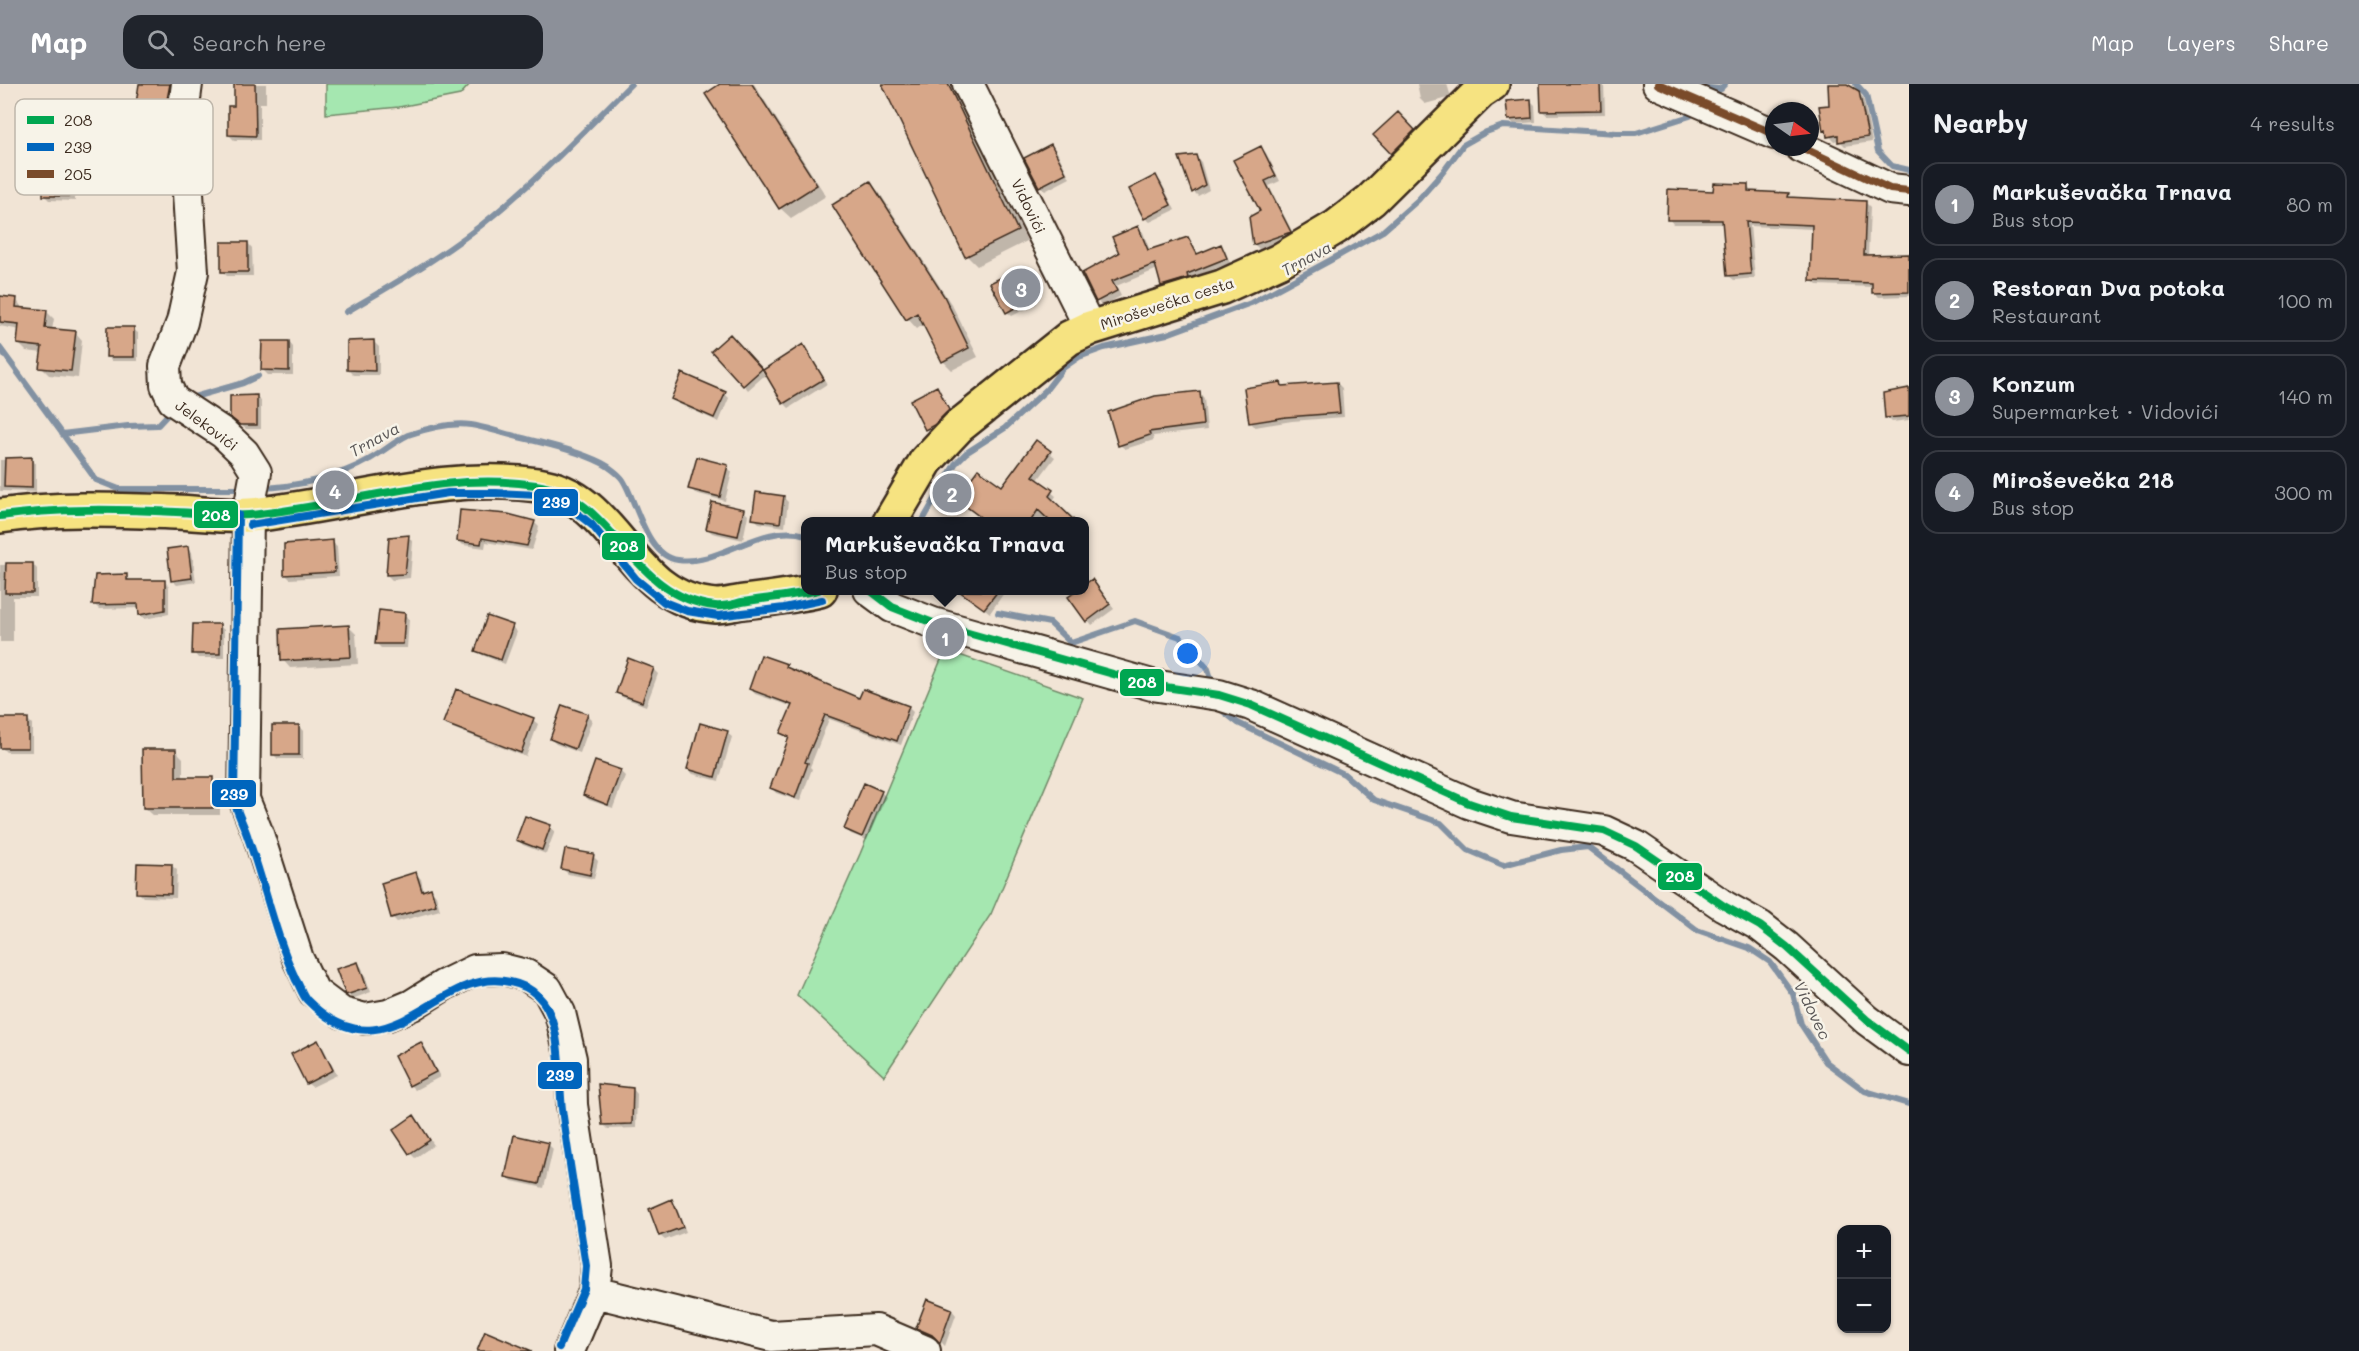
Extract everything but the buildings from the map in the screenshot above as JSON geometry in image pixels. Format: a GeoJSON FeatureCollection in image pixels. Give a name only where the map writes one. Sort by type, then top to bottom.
{"type":"FeatureCollection","features":[{"type":"Feature","properties":{"kind":"main road","name":"Miroševečka cesta"},"geometry":{"type":"LineString","coordinates":[[893,517],[926,461],[958,427],[1041,359],[1089,328],[1222,287],[1279,261],[1336,226],[1371,200],[1480,92],[1492,84]]}},
{"type":"Feature","properties":{"kind":"main road"},"geometry":{"type":"LineString","coordinates":[[0,516],[68,510],[134,510],[252,497],[447,483],[496,482],[540,485],[579,501],[606,526],[643,571],[670,593],[691,601],[717,606],[801,595]]}},
{"type":"Feature","properties":{"kind":"street","name":"Jelekovići"},"geometry":{"type":"LineString","coordinates":[[185,99],[187,84]]}},
{"type":"Feature","properties":{"kind":"street","name":"Vidovići"},"geometry":{"type":"LineString","coordinates":[[968,84],[1089,328]]}},
{"type":"Feature","properties":{"kind":"street"},"geometry":{"type":"LineString","coordinates":[[1658,84],[1765,130]]}},
{"type":"Feature","properties":{"kind":"street"},"geometry":{"type":"LineString","coordinates":[[1819,155],[1890,189],[1909,191]]}},
{"type":"Feature","properties":{"kind":"street","name":"Jelekovići"},"geometry":{"type":"LineString","coordinates":[[189,195],[193,272],[182,322],[165,366],[166,385],[178,404],[223,433],[244,453],[256,472],[252,497]]}},
{"type":"Feature","properties":{"kind":"street"},"geometry":{"type":"LineString","coordinates":[[252,497],[244,799],[258,834],[298,959],[314,992],[342,1012],[365,1019],[388,1015],[411,1005],[444,985],[476,970],[502,969],[526,975],[547,989],[560,1013],[571,1059],[572,1105],[597,1266],[594,1292],[569,1351]]}},
{"type":"Feature","properties":{"kind":"street"},"geometry":{"type":"LineString","coordinates":[[875,595],[892,607],[933,623],[1152,686],[1207,694],[1251,705],[1469,803],[1510,817],[1604,831],[1636,846],[1724,906],[1760,926],[1787,947],[1867,1020],[1909,1051]]}},
{"type":"Feature","properties":{"kind":"street"},"geometry":{"type":"LineString","coordinates":[[594,1292],[771,1336],[876,1330],[926,1351]]}},
{"type":"Feature","properties":{"kind":"green space"},"geometry":{"type":"Polygon","coordinates":[[[326,84],[470,84],[460,95],[399,107],[326,114],[326,84]]]}},
{"type":"Feature","properties":{"kind":"green space"},"geometry":{"type":"Polygon","coordinates":[[[945,650],[1083,698],[991,914],[884,1076],[797,995],[860,854],[945,650]]]}},
{"type":"Feature","properties":{"kind":"waterway"},"geometry":{"type":"LineString","coordinates":[[346,312],[423,266],[478,228],[548,167],[631,84]]}},
{"type":"Feature","properties":{"kind":"waterway","name":"Trnava"},"geometry":{"type":"LineString","coordinates":[[1711,98],[1725,84]]}},
{"type":"Feature","properties":{"kind":"waterway","name":"Trnava"},"geometry":{"type":"LineString","coordinates":[[1856,84],[1866,95],[1878,151],[1892,166],[1909,170]]}},
{"type":"Feature","properties":{"kind":"waterway"},"geometry":{"type":"LineString","coordinates":[[1699,87],[1721,89]]}},
{"type":"Feature","properties":{"kind":"waterway","name":"Trnava"},"geometry":{"type":"LineString","coordinates":[[925,517],[955,464],[966,453],[1005,428],[1046,390],[1063,368],[1079,357],[1104,348],[1167,334],[1251,303],[1329,261],[1383,231],[1418,200],[1463,145],[1486,132],[1503,126],[1636,133],[1690,116],[1696,111]]}},
{"type":"Feature","properties":{"kind":"waterway","name":"Trnava"},"geometry":{"type":"LineString","coordinates":[[0,348],[96,480],[119,489],[244,489]]}},
{"type":"Feature","properties":{"kind":"waterway"},"geometry":{"type":"LineString","coordinates":[[187,399],[243,383],[258,376]]}},
{"type":"Feature","properties":{"kind":"waterway"},"geometry":{"type":"LineString","coordinates":[[62,434],[128,426],[158,425],[172,410]]}},
{"type":"Feature","properties":{"kind":"waterway","name":"Trnava"},"geometry":{"type":"LineString","coordinates":[[260,488],[288,486],[331,476],[370,459],[408,435],[439,426],[463,424],[557,447],[607,466],[623,480],[650,539],[667,556],[678,560],[709,557],[773,534],[801,534]]}},
{"type":"Feature","properties":{"kind":"waterway","name":"Vidovec"},"geometry":{"type":"LineString","coordinates":[[998,613],[1050,623],[1071,643],[1135,621],[1180,637],[1208,669],[1213,685]]}},
{"type":"Feature","properties":{"kind":"waterway","name":"Vidovec"},"geometry":{"type":"LineString","coordinates":[[1220,709],[1238,723],[1344,774],[1374,800],[1441,823],[1468,850],[1503,865],[1561,850],[1588,847],[1697,930],[1749,948],[1770,962],[1793,994],[1801,1024],[1826,1062],[1865,1091],[1909,1104]]}},
{"type":"Feature","properties":{"kind":"transit line","name":"205"},"geometry":{"type":"LineString","coordinates":[[1658,84],[1765,130]]}},
{"type":"Feature","properties":{"kind":"transit line","name":"205"},"geometry":{"type":"LineString","coordinates":[[1819,155],[1890,189],[1909,191]]}},
{"type":"Feature","properties":{"kind":"transit line","name":"208"},"geometry":{"type":"LineString","coordinates":[[0,516],[88,510],[249,515],[321,505],[392,491],[464,482],[536,485],[563,493],[586,508],[662,585],[686,598],[722,606],[801,593]]}},
{"type":"Feature","properties":{"kind":"transit line","name":"239"},"geometry":{"type":"LineString","coordinates":[[250,525],[448,493],[538,495],[573,510],[592,525],[636,579],[664,602],[687,611],[718,616],[784,608],[822,600]]}},
{"type":"Feature","properties":{"kind":"transit line","name":"239"},"geometry":{"type":"LineString","coordinates":[[238,515],[234,800],[289,963],[307,1000],[336,1022],[363,1030],[388,1026],[459,989],[484,981],[510,982],[521,985],[535,993],[546,1006],[556,1034],[562,1109],[586,1266],[584,1289],[559,1347]]}},
{"type":"Feature","properties":{"kind":"transit line","name":"208"},"geometry":{"type":"LineString","coordinates":[[876,595],[892,607],[933,623],[1152,685],[1219,695],[1251,705],[1469,803],[1511,817],[1604,831],[1636,846],[1724,906],[1760,926],[1787,947],[1867,1020],[1909,1051]]}},
{"type":"Feature","properties":{"kind":"place","name":"Konzum"},"geometry":{"type":"Point","coordinates":[1021,288]}},
{"type":"Feature","properties":{"kind":"place","name":"Miroševečka 218"},"geometry":{"type":"Point","coordinates":[335,490]}},
{"type":"Feature","properties":{"kind":"place","name":"Restoran Dva potoka"},"geometry":{"type":"Point","coordinates":[952,493]}},
{"type":"Feature","properties":{"kind":"place","name":"Markuševačka Trnava"},"geometry":{"type":"Point","coordinates":[945,637]}}]}
